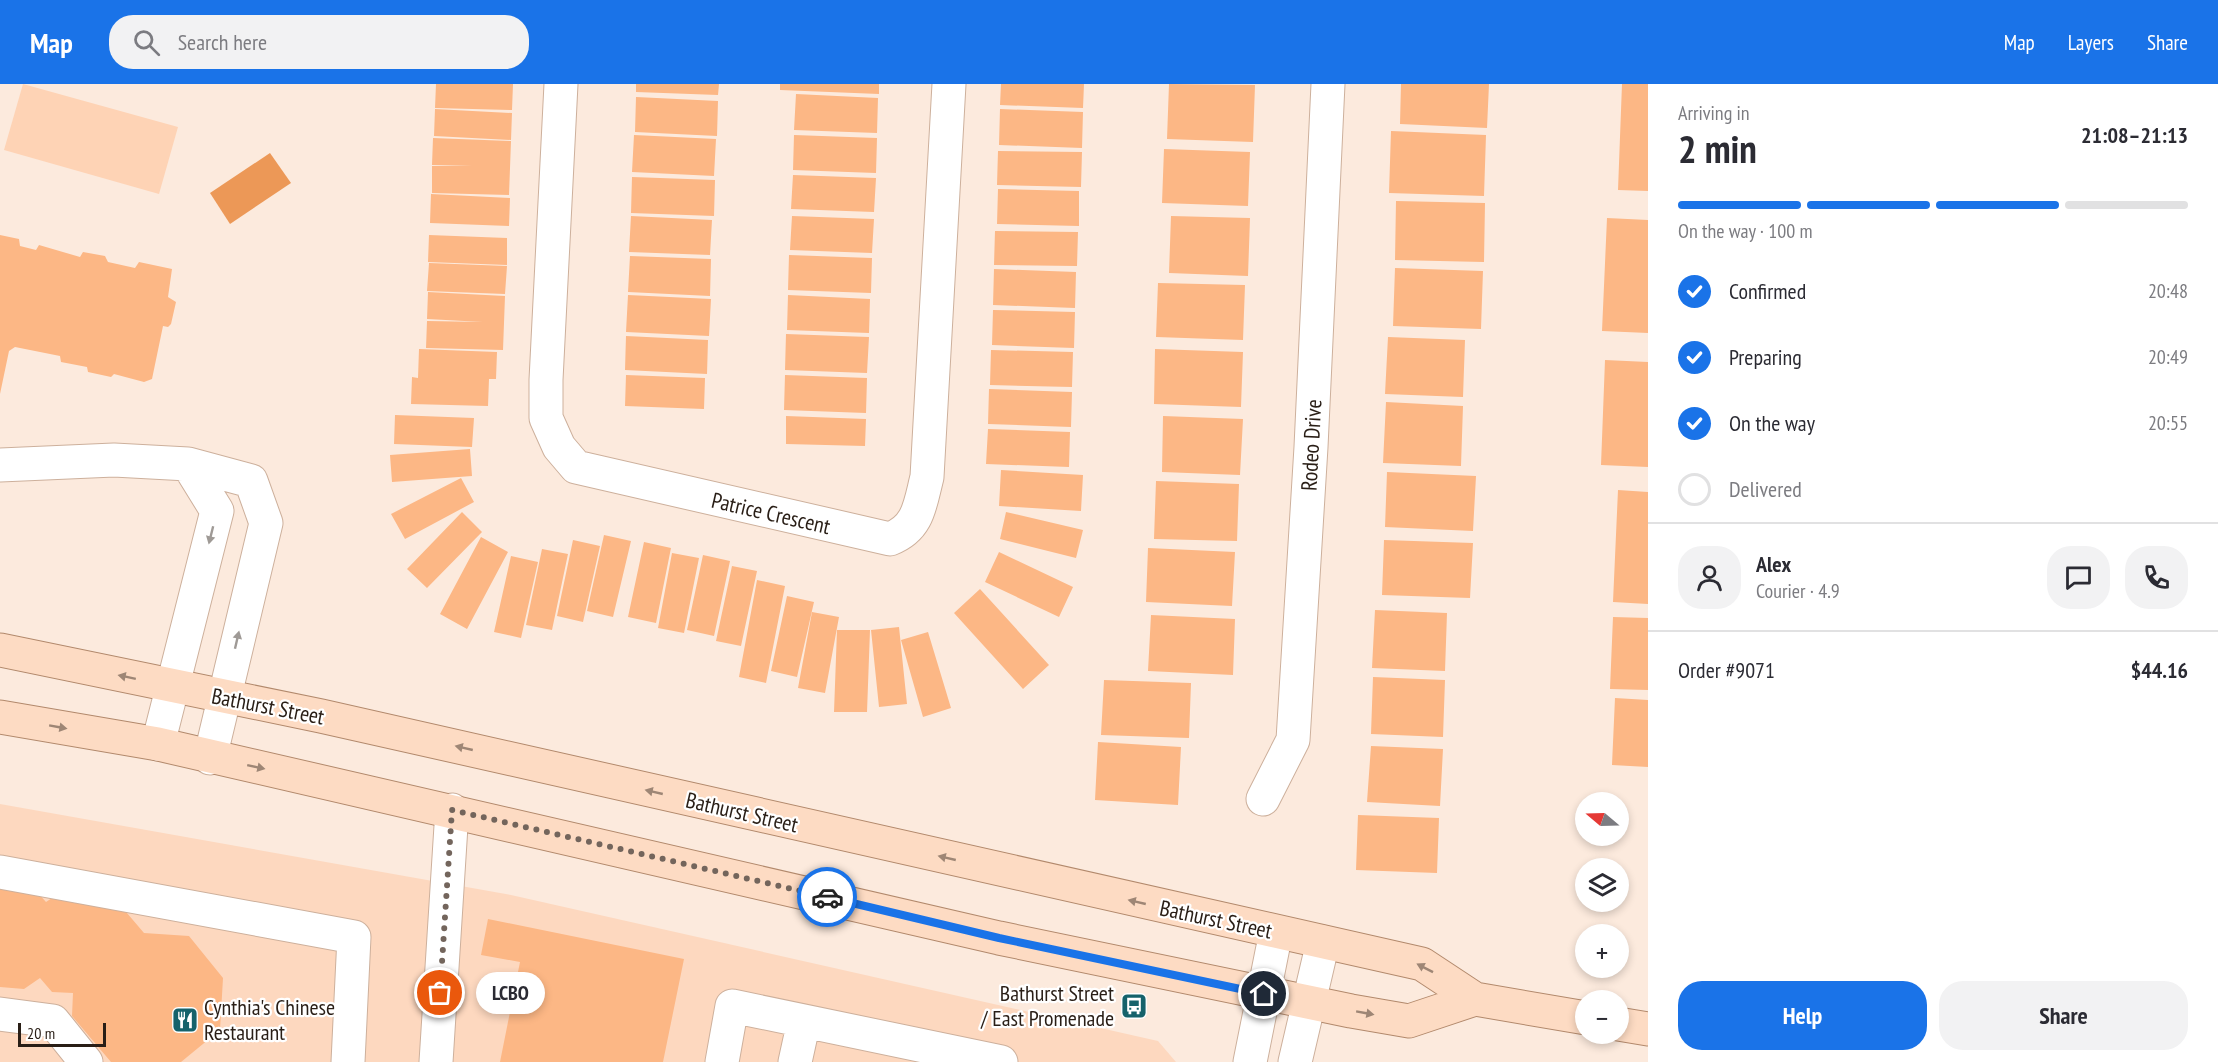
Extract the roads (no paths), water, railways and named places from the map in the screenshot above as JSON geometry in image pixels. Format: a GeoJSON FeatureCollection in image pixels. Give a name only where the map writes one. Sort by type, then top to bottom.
{"type":"FeatureCollection","features":[{"type":"Feature","properties":{"kind":"main road","name":"Bathurst Street"},"geometry":{"type":"LineString","coordinates":[[0,650],[321,716],[1422,964],[1474,999],[1575,1016]]}},
{"type":"Feature","properties":{"kind":"main road","name":"Bathurst Street"},"geometry":{"type":"LineString","coordinates":[[0,717],[158,744],[210,758],[452,810],[999,938],[1264,994],[1409,1021],[1474,999]]}},
{"type":"Feature","properties":{"kind":"main road"},"geometry":{"type":"LineString","coordinates":[[1629,1026],[1648,1029]]}},
{"type":"Feature","properties":{"kind":"street","name":"Patrice Crescent"},"geometry":{"type":"LineString","coordinates":[[561,84],[546,380],[546,418],[559,447],[576,467],[890,539],[907,531],[919,512],[927,477],[949,84]]}},
{"type":"Feature","properties":{"kind":"street","name":"Rodeo Drive"},"geometry":{"type":"LineString","coordinates":[[1263,799],[1293,740],[1311,447],[1328,84]]}},
{"type":"Feature","properties":{"kind":"street"},"geometry":{"type":"LineString","coordinates":[[0,465],[114,460],[188,464],[251,481],[266,523],[210,758]]}},
{"type":"Feature","properties":{"kind":"street"},"geometry":{"type":"LineString","coordinates":[[158,744],[217,511],[188,464]]}},
{"type":"Feature","properties":{"kind":"street"},"geometry":{"type":"LineString","coordinates":[[436,1062],[452,810]]}},
{"type":"Feature","properties":{"kind":"street"},"geometry":{"type":"LineString","coordinates":[[0,872],[354,937],[348,1062]]}},
{"type":"Feature","properties":{"kind":"street"},"geometry":{"type":"LineString","coordinates":[[1250,1062],[1276,932]]}},
{"type":"Feature","properties":{"kind":"street"},"geometry":{"type":"LineString","coordinates":[[1295,1062],[1323,942]]}},
{"type":"Feature","properties":{"kind":"street"},"geometry":{"type":"LineString","coordinates":[[722,1062],[732,1006],[804,1021],[869,1049],[994,1061]]}},
{"type":"Feature","properties":{"kind":"street"},"geometry":{"type":"LineString","coordinates":[[0,1014],[53,1022],[86,1062]]}},
{"type":"Feature","properties":{"kind":"street"},"geometry":{"type":"LineString","coordinates":[[795,1062],[804,1021]]}},
{"type":"Feature","properties":{"kind":"place","name":"LCBO"},"geometry":{"type":"Point","coordinates":[440,993]}},
{"type":"Feature","properties":{"kind":"place","name":"Bathurst Street / East Promenade"},"geometry":{"type":"Point","coordinates":[1134,1006]}},
{"type":"Feature","properties":{"kind":"place","name":"Cynthia's Chinese Restaurant"},"geometry":{"type":"Point","coordinates":[185,1020]}}]}
